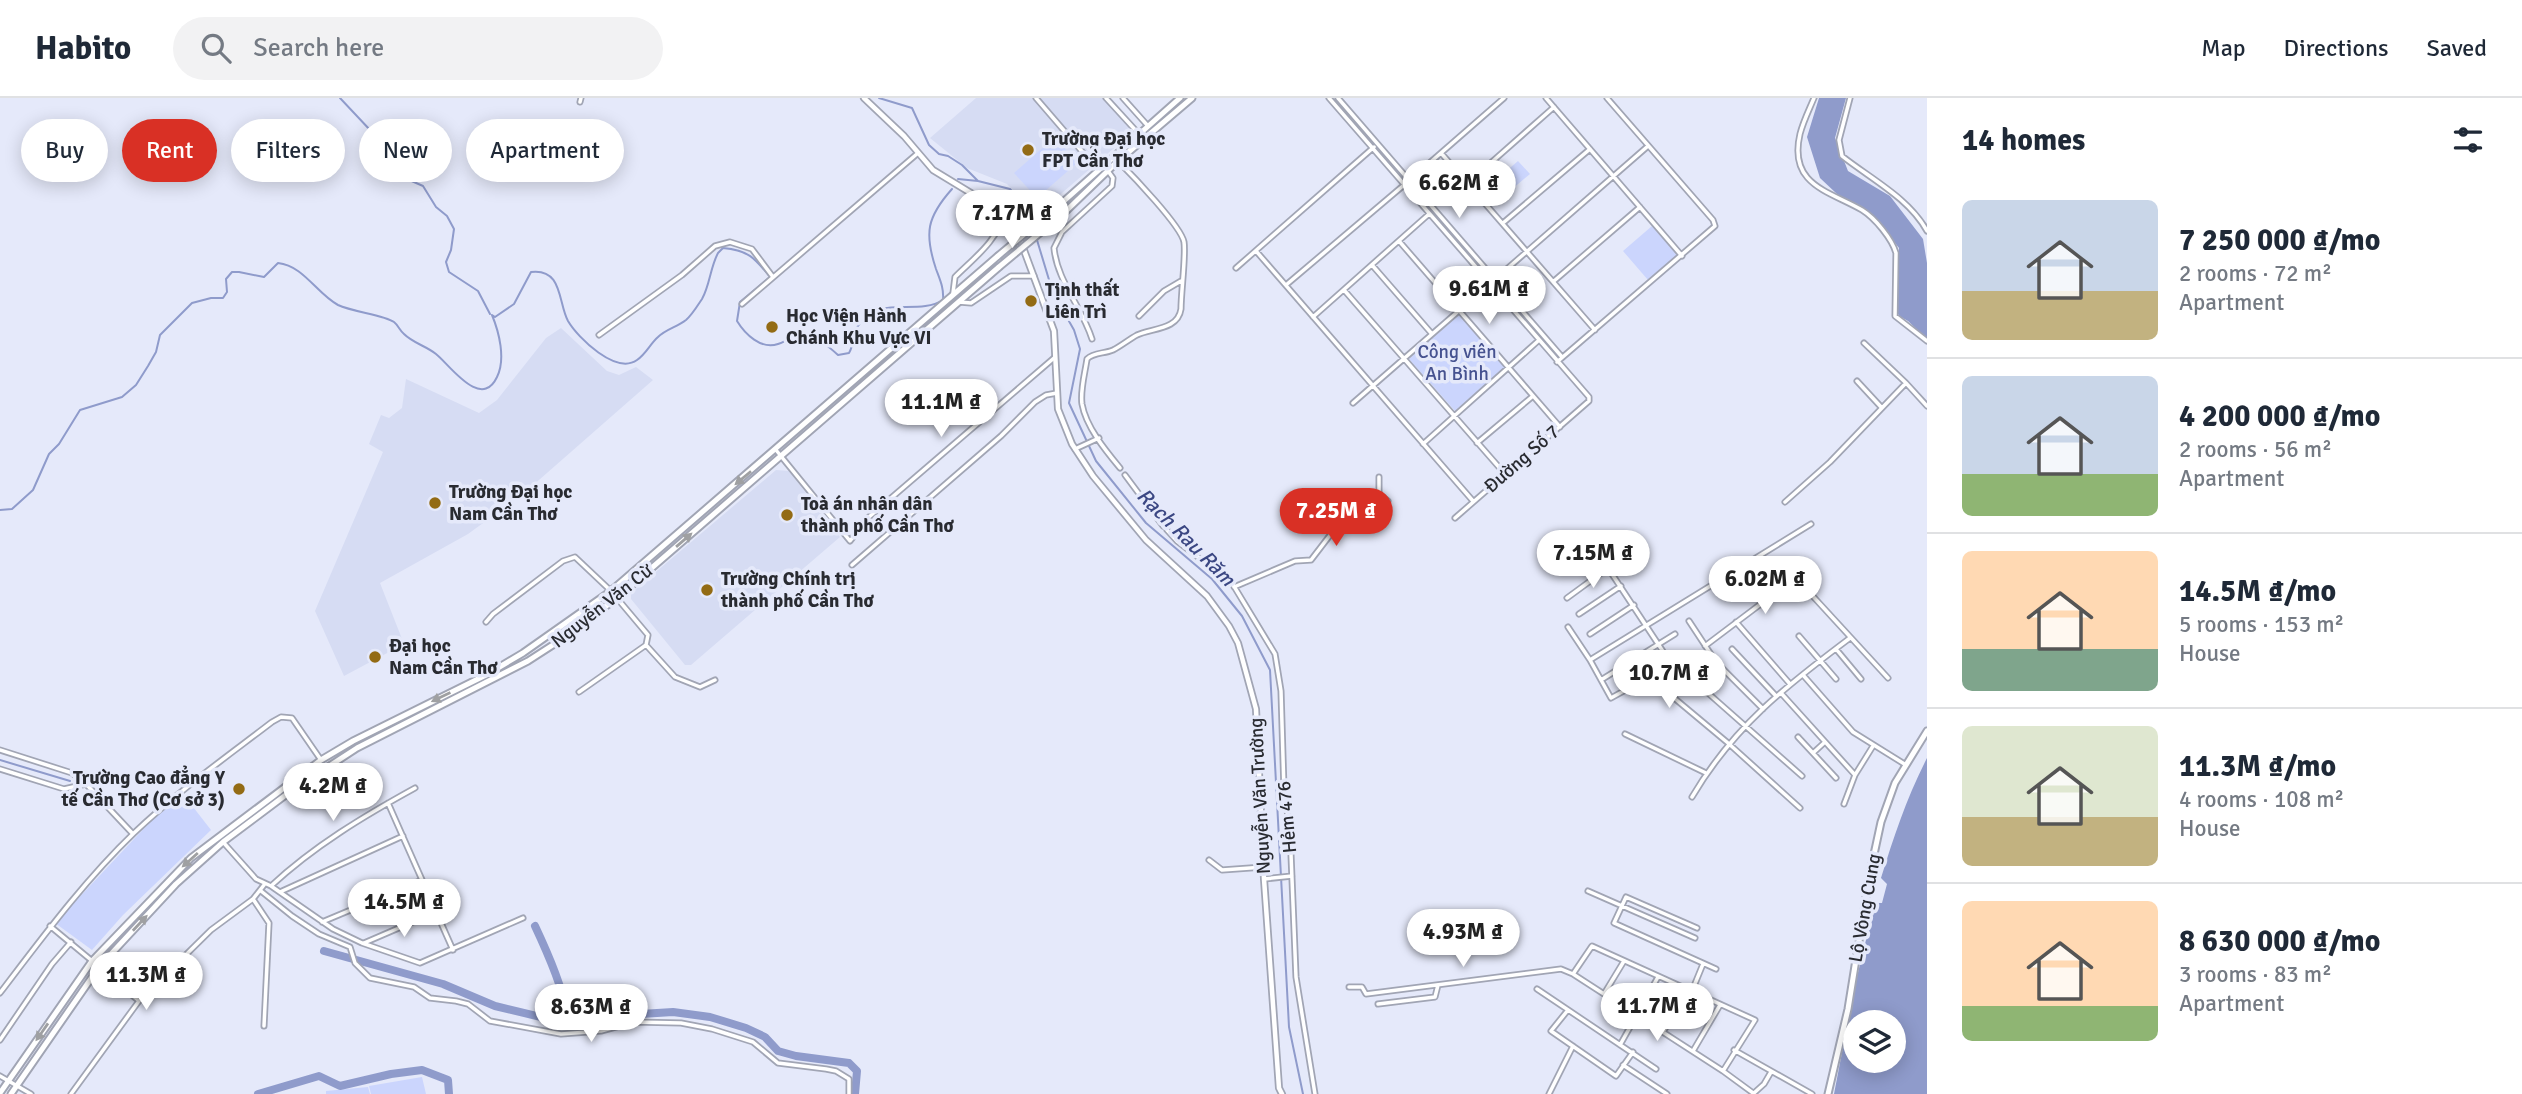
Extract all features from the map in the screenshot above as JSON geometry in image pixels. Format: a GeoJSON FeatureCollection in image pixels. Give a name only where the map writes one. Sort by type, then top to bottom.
{"type":"FeatureCollection","features":[{"type":"Feature","properties":{"kind":"main road","name":"Nguyễn Văn Cừ"},"geometry":{"type":"LineString","coordinates":[[10,1094],[99,967],[155,906],[223,842],[357,748],[528,661],[617,598],[957,302],[1065,212],[1180,98]]}},
{"type":"Feature","properties":{"kind":"main road","name":"Nguyễn Văn Cừ"},"geometry":{"type":"LineString","coordinates":[[0,1093],[92,961],[191,858],[321,760],[523,653],[611,591],[1139,134],[1192,98]]}},
{"type":"Feature","properties":{"kind":"main road"},"geometry":{"type":"LineString","coordinates":[[894,348],[899,354]]}},
{"type":"Feature","properties":{"kind":"main road"},"geometry":{"type":"LineString","coordinates":[[815,417],[820,422]]}},
{"type":"Feature","properties":{"kind":"main road"},"geometry":{"type":"LineString","coordinates":[[705,510],[711,517]]}},
{"type":"Feature","properties":{"kind":"main road","name":"Lộ Vòng Cung"},"geometry":{"type":"LineString","coordinates":[[1828,1094],[1848,1009],[1878,832],[1886,806],[1906,765],[1927,731]]}},
{"type":"Feature","properties":{"kind":"main road"},"geometry":{"type":"LineString","coordinates":[[92,961],[99,967]]}},
{"type":"Feature","properties":{"kind":"street","name":"Nguyễn Văn Trường"},"geometry":{"type":"LineString","coordinates":[[864,98],[933,170],[1012,218],[1054,331],[1058,409],[1078,448],[1093,476],[1146,540],[1207,596],[1238,643],[1256,709],[1264,867],[1279,1088],[1282,1094]]}},
{"type":"Feature","properties":{"kind":"street"},"geometry":{"type":"LineString","coordinates":[[1036,98],[1098,170]]}},
{"type":"Feature","properties":{"kind":"street"},"geometry":{"type":"LineString","coordinates":[[1106,98],[1139,134]]}},
{"type":"Feature","properties":{"kind":"street"},"geometry":{"type":"LineString","coordinates":[[1123,98],[1151,128]]}},
{"type":"Feature","properties":{"kind":"street"},"geometry":{"type":"LineString","coordinates":[[1329,98],[1557,362],[1715,226],[1713,220],[1606,98]]}},
{"type":"Feature","properties":{"kind":"street"},"geometry":{"type":"LineString","coordinates":[[1338,98],[1562,357]]}},
{"type":"Feature","properties":{"kind":"street"},"geometry":{"type":"LineString","coordinates":[[1286,285],[1504,98]]}},
{"type":"Feature","properties":{"kind":"street"},"geometry":{"type":"LineString","coordinates":[[1546,98],[1682,256]]}},
{"type":"Feature","properties":{"kind":"street"},"geometry":{"type":"LineString","coordinates":[[1814,98],[1799,136],[1799,165],[1813,185],[1866,212],[1894,245],[1895,316],[1927,341]]}},
{"type":"Feature","properties":{"kind":"street"},"geometry":{"type":"LineString","coordinates":[[1850,98],[1839,140],[1842,156],[1901,201],[1927,231]]}},
{"type":"Feature","properties":{"kind":"street"},"geometry":{"type":"LineString","coordinates":[[1468,183],[1554,107]]}},
{"type":"Feature","properties":{"kind":"street"},"geometry":{"type":"LineString","coordinates":[[1237,268],[1377,144]]}},
{"type":"Feature","properties":{"kind":"street"},"geometry":{"type":"LineString","coordinates":[[1353,403],[1648,146]]}},
{"type":"Feature","properties":{"kind":"street"},"geometry":{"type":"LineString","coordinates":[[1503,223],[1590,149]]}},
{"type":"Feature","properties":{"kind":"street"},"geometry":{"type":"LineString","coordinates":[[743,304],[918,153]]}},
{"type":"Feature","properties":{"kind":"street"},"geometry":{"type":"LineString","coordinates":[[1441,153],[1595,330]]}},
{"type":"Feature","properties":{"kind":"street"},"geometry":{"type":"LineString","coordinates":[[1118,161],[1144,188],[1181,236],[1184,245],[1181,313],[1178,318],[1168,325],[1138,335],[1112,350],[1089,356],[1083,405],[1097,439],[1120,468]]}},
{"type":"Feature","properties":{"kind":"street"},"geometry":{"type":"LineString","coordinates":[[1092,339],[1056,262],[1054,248],[1062,232],[1112,187],[1113,178],[1108,171]]}},
{"type":"Feature","properties":{"kind":"street"},"geometry":{"type":"LineString","coordinates":[[1554,281],[1640,207]]}},
{"type":"Feature","properties":{"kind":"street"},"geometry":{"type":"LineString","coordinates":[[953,295],[955,277],[992,240],[1000,228],[1004,212]]}},
{"type":"Feature","properties":{"kind":"street"},"geometry":{"type":"LineString","coordinates":[[1313,317],[1429,214]]}},
{"type":"Feature","properties":{"kind":"street"},"geometry":{"type":"LineString","coordinates":[[1399,240],[1560,427]]}},
{"type":"Feature","properties":{"kind":"street"},"geometry":{"type":"LineString","coordinates":[[599,335],[682,275],[715,246],[730,242],[752,249],[773,277]]}},
{"type":"Feature","properties":{"kind":"street"},"geometry":{"type":"LineString","coordinates":[[1256,251],[1473,501]]}},
{"type":"Feature","properties":{"kind":"street"},"geometry":{"type":"LineString","coordinates":[[1372,265],[1432,334]]}},
{"type":"Feature","properties":{"kind":"street"},"geometry":{"type":"LineString","coordinates":[[957,302],[971,303],[1011,276],[1034,276]]}},
{"type":"Feature","properties":{"kind":"street"},"geometry":{"type":"LineString","coordinates":[[1139,316],[1164,291],[1181,281]]}},
{"type":"Feature","properties":{"kind":"street"},"geometry":{"type":"LineString","coordinates":[[1344,290],[1505,474]]}},
{"type":"Feature","properties":{"kind":"street"},"geometry":{"type":"LineString","coordinates":[[1423,444],[1538,341]]}},
{"type":"Feature","properties":{"kind":"street"},"geometry":{"type":"LineString","coordinates":[[1864,343],[1927,406]]}},
{"type":"Feature","properties":{"kind":"street"},"geometry":{"type":"LineString","coordinates":[[776,450],[850,541],[869,517],[1054,358]]}},
{"type":"Feature","properties":{"kind":"street","name":"Đường Số 7"},"geometry":{"type":"LineString","coordinates":[[1455,518],[1590,401],[1557,362]]}},
{"type":"Feature","properties":{"kind":"street"},"geometry":{"type":"LineString","coordinates":[[1857,381],[1882,408]]}},
{"type":"Feature","properties":{"kind":"street"},"geometry":{"type":"LineString","coordinates":[[1785,502],[1830,462],[1906,383]]}},
{"type":"Feature","properties":{"kind":"street"},"geometry":{"type":"LineString","coordinates":[[852,565],[1001,436],[1035,402],[1046,395],[1057,393]]}},
{"type":"Feature","properties":{"kind":"street"},"geometry":{"type":"LineString","coordinates":[[1477,443],[1533,396]]}},
{"type":"Feature","properties":{"kind":"street"},"geometry":{"type":"LineString","coordinates":[[1078,448],[1097,439]]}},
{"type":"Feature","properties":{"kind":"street"},"geometry":{"type":"LineString","coordinates":[[1125,475],[1163,526]]}},
{"type":"Feature","properties":{"kind":"street"},"geometry":{"type":"LineString","coordinates":[[1234,587],[1287,563],[1311,560],[1344,517],[1365,515],[1387,503],[1379,494],[1379,477]]}},
{"type":"Feature","properties":{"kind":"street"},"geometry":{"type":"LineString","coordinates":[[1590,660],[1811,524]]}},
{"type":"Feature","properties":{"kind":"street","name":"Hẻm 476"},"geometry":{"type":"LineString","coordinates":[[1167,530],[1228,579],[1275,654],[1279,668],[1296,977],[1315,1094]]}},
{"type":"Feature","properties":{"kind":"street"},"geometry":{"type":"LineString","coordinates":[[1567,598],[1629,555]]}},
{"type":"Feature","properties":{"kind":"street"},"geometry":{"type":"LineString","coordinates":[[486,622],[563,561],[572,557],[611,591],[647,632],[648,641],[579,692]]}},
{"type":"Feature","properties":{"kind":"street"},"geometry":{"type":"LineString","coordinates":[[1608,568],[1666,656],[1802,776]]}},
{"type":"Feature","properties":{"kind":"street"},"geometry":{"type":"LineString","coordinates":[[1705,646],[1762,603],[1816,575]]}},
{"type":"Feature","properties":{"kind":"street"},"geometry":{"type":"LineString","coordinates":[[1579,614],[1621,586]]}},
{"type":"Feature","properties":{"kind":"street"},"geometry":{"type":"LineString","coordinates":[[1810,592],[1888,678]]}},
{"type":"Feature","properties":{"kind":"street"},"geometry":{"type":"LineString","coordinates":[[1590,634],[1634,604]]}},
{"type":"Feature","properties":{"kind":"street"},"geometry":{"type":"LineString","coordinates":[[1689,621],[1716,662],[1763,709]]}},
{"type":"Feature","properties":{"kind":"street"},"geometry":{"type":"LineString","coordinates":[[1737,622],[1790,684]]}},
{"type":"Feature","properties":{"kind":"street"},"geometry":{"type":"LineString","coordinates":[[1568,627],[1611,698],[1649,677]]}},
{"type":"Feature","properties":{"kind":"street"},"geometry":{"type":"LineString","coordinates":[[1601,680],[1675,634]]}},
{"type":"Feature","properties":{"kind":"street"},"geometry":{"type":"LineString","coordinates":[[1799,636],[1836,679]]}},
{"type":"Feature","properties":{"kind":"street"},"geometry":{"type":"LineString","coordinates":[[1692,797],[1706,773],[1744,725],[1790,684],[1850,638]]}},
{"type":"Feature","properties":{"kind":"street"},"geometry":{"type":"LineString","coordinates":[[646,645],[679,680],[700,687],[715,680]]}},
{"type":"Feature","properties":{"kind":"street"},"geometry":{"type":"LineString","coordinates":[[1732,649],[1777,696]]}},
{"type":"Feature","properties":{"kind":"street"},"geometry":{"type":"LineString","coordinates":[[1836,649],[1861,679]]}},
{"type":"Feature","properties":{"kind":"street"},"geometry":{"type":"LineString","coordinates":[[523,653],[528,661]]}},
{"type":"Feature","properties":{"kind":"street"},"geometry":{"type":"LineString","coordinates":[[1666,656],[1643,671],[1800,808]]}},
{"type":"Feature","properties":{"kind":"street"},"geometry":{"type":"LineString","coordinates":[[1803,674],[1853,732],[1906,765]]}},
{"type":"Feature","properties":{"kind":"street"},"geometry":{"type":"LineString","coordinates":[[1781,692],[1855,775]]}},
{"type":"Feature","properties":{"kind":"street"},"geometry":{"type":"LineString","coordinates":[[0,993],[50,926],[133,834],[191,783],[281,717],[288,717],[295,722],[321,760]]}},
{"type":"Feature","properties":{"kind":"street"},"geometry":{"type":"LineString","coordinates":[[1625,734],[1706,773]]}},
{"type":"Feature","properties":{"kind":"street"},"geometry":{"type":"LineString","coordinates":[[1798,737],[1836,778]]}},
{"type":"Feature","properties":{"kind":"street"},"geometry":{"type":"LineString","coordinates":[[353,741],[357,748]]}},
{"type":"Feature","properties":{"kind":"street"},"geometry":{"type":"LineString","coordinates":[[1813,753],[1825,742]]}},
{"type":"Feature","properties":{"kind":"street"},"geometry":{"type":"LineString","coordinates":[[1843,804],[1855,775],[1873,746]]}},
{"type":"Feature","properties":{"kind":"street"},"geometry":{"type":"LineString","coordinates":[[0,750],[65,770],[86,784],[133,834]]}},
{"type":"Feature","properties":{"kind":"street"},"geometry":{"type":"LineString","coordinates":[[0,769],[64,789],[86,784]]}},
{"type":"Feature","properties":{"kind":"street"},"geometry":{"type":"LineString","coordinates":[[285,785],[291,792]]}},
{"type":"Feature","properties":{"kind":"street"},"geometry":{"type":"LineString","coordinates":[[271,886],[296,863],[415,788]]}},
{"type":"Feature","properties":{"kind":"street"},"geometry":{"type":"LineString","coordinates":[[388,803],[453,950]]}},
{"type":"Feature","properties":{"kind":"street"},"geometry":{"type":"LineString","coordinates":[[219,836],[256,879],[271,886],[339,933],[420,962],[523,918]]}},
{"type":"Feature","properties":{"kind":"street"},"geometry":{"type":"LineString","coordinates":[[280,892],[403,836]]}},
{"type":"Feature","properties":{"kind":"street"},"geometry":{"type":"LineString","coordinates":[[1209,860],[1222,870],[1264,867]]}},
{"type":"Feature","properties":{"kind":"street"},"geometry":{"type":"LineString","coordinates":[[1266,879],[1290,877]]}},
{"type":"Feature","properties":{"kind":"street"},"geometry":{"type":"LineString","coordinates":[[323,922],[422,880]]}},
{"type":"Feature","properties":{"kind":"street"},"geometry":{"type":"LineString","coordinates":[[71,1094],[139,1001],[211,930],[253,899],[264,885]]}},
{"type":"Feature","properties":{"kind":"street"},"geometry":{"type":"LineString","coordinates":[[261,891],[325,938],[352,949],[355,963],[375,980],[414,987],[430,998],[463,1003],[478,1010],[491,1021],[561,1034],[594,1032],[634,1022],[654,1021],[712,1029],[753,1042],[778,1063],[836,1071],[849,1079],[849,1094]]}},
{"type":"Feature","properties":{"kind":"street"},"geometry":{"type":"LineString","coordinates":[[1588,891],[1695,938]]}},
{"type":"Feature","properties":{"kind":"street"},"geometry":{"type":"LineString","coordinates":[[1697,928],[1626,897],[1614,923],[1716,970]]}},
{"type":"Feature","properties":{"kind":"street"},"geometry":{"type":"LineString","coordinates":[[253,899],[269,923],[264,1026]]}},
{"type":"Feature","properties":{"kind":"street"},"geometry":{"type":"LineString","coordinates":[[149,900],[155,906]]}},
{"type":"Feature","properties":{"kind":"street"},"geometry":{"type":"LineString","coordinates":[[362,943],[436,912]]}},
{"type":"Feature","properties":{"kind":"street"},"geometry":{"type":"LineString","coordinates":[[50,926],[92,961]]}},
{"type":"Feature","properties":{"kind":"street"},"geometry":{"type":"LineString","coordinates":[[0,1040],[25,1001],[71,942]]}},
{"type":"Feature","properties":{"kind":"street"},"geometry":{"type":"LineString","coordinates":[[1573,974],[1592,946],[1755,1020],[1723,1071]]}},
{"type":"Feature","properties":{"kind":"street"},"geometry":{"type":"LineString","coordinates":[[1604,995],[1625,961]]}},
{"type":"Feature","properties":{"kind":"street"},"geometry":{"type":"LineString","coordinates":[[1663,1032],[1690,991],[1703,964]]}},
{"type":"Feature","properties":{"kind":"street"},"geometry":{"type":"LineString","coordinates":[[99,967],[139,1001]]}},
{"type":"Feature","properties":{"kind":"street"},"geometry":{"type":"LineString","coordinates":[[1349,987],[1362,987],[1366,994],[1561,969],[1693,1051],[1752,1094],[1764,1084],[1771,1072]]}},
{"type":"Feature","properties":{"kind":"street"},"geometry":{"type":"LineString","coordinates":[[1620,1045],[1658,977]]}},
{"type":"Feature","properties":{"kind":"street"},"geometry":{"type":"LineString","coordinates":[[1378,1004],[1435,997],[1438,985]]}},
{"type":"Feature","properties":{"kind":"street"},"geometry":{"type":"LineString","coordinates":[[1537,989],[1656,1069]]}},
{"type":"Feature","properties":{"kind":"street"},"geometry":{"type":"LineString","coordinates":[[1693,1051],[1720,1005]]}},
{"type":"Feature","properties":{"kind":"street"},"geometry":{"type":"LineString","coordinates":[[1568,1010],[1551,1031],[1616,1076],[1633,1052]]}},
{"type":"Feature","properties":{"kind":"street"},"geometry":{"type":"LineString","coordinates":[[1549,1094],[1573,1046]]}},
{"type":"Feature","properties":{"kind":"street"},"geometry":{"type":"LineString","coordinates":[[1734,1050],[1812,1094]]}},
{"type":"Feature","properties":{"kind":"street"},"geometry":{"type":"LineString","coordinates":[[1623,1065],[1667,1094]]}},
{"type":"Feature","properties":{"kind":"street"},"geometry":{"type":"LineString","coordinates":[[0,1076],[31,1094]]}},
{"type":"Feature","properties":{"kind":"shaded area","name":"Trường Đại học FPT Cần Thơ"},"geometry":{"type":"Polygon","coordinates":[[[976,98],[1107,98],[1135,130],[1033,218],[1023,201],[1007,184],[967,168],[930,138],[976,98]]]}},
{"type":"Feature","properties":{"kind":"shaded area"},"geometry":{"type":"Polygon","coordinates":[[[1819,98],[1846,98],[1835,138],[1848,171],[1890,196],[1923,239],[1927,263],[1927,339],[1899,316],[1895,307],[1899,248],[1873,215],[1837,194],[1820,178],[1807,137],[1819,98]]]}},
{"type":"Feature","properties":{"kind":"shaded area","name":"Trường Đại học Nam Cần Thơ"},"geometry":{"type":"Polygon","coordinates":[[[561,328],[607,371],[619,375],[636,367],[653,380],[523,494],[468,534],[380,583],[404,644],[344,676],[315,611],[383,452],[369,444],[381,415],[389,418],[402,408],[406,379],[479,413],[497,400],[546,338],[561,328]]]}},
{"type":"Feature","properties":{"kind":"shaded area","name":"Trường Chính trị thành phố Cần Thơ"},"geometry":{"type":"Polygon","coordinates":[[[776,470],[789,471],[840,537],[691,665],[685,665],[631,599],[631,593],[776,470]]]}},
{"type":"Feature","properties":{"kind":"shaded area"},"geometry":{"type":"Polygon","coordinates":[[[1927,758],[1927,1094],[1834,1094],[1843,1047],[1843,1073],[1906,1073],[1906,1010],[1850,1010],[1875,903],[1882,903],[1887,884],[1881,878],[1901,817],[1927,758]]]}},
{"type":"Feature","properties":{"kind":"green space"},"geometry":{"type":"Polygon","coordinates":[[[1055,137],[1077,163],[1037,198],[1014,173],[1055,137]]]}},
{"type":"Feature","properties":{"kind":"green space"},"geometry":{"type":"Polygon","coordinates":[[[1518,161],[1530,174],[1492,206],[1481,193],[1518,161]]]}},
{"type":"Feature","properties":{"kind":"green space"},"geometry":{"type":"Polygon","coordinates":[[[1652,226],[1677,255],[1648,280],[1623,251],[1652,226]]]}},
{"type":"Feature","properties":{"kind":"green space","name":"Công viên An Bình"},"geometry":{"type":"Polygon","coordinates":[[[1459,315],[1505,367],[1455,411],[1409,359],[1459,315]]]}},
{"type":"Feature","properties":{"kind":"green space"},"geometry":{"type":"Polygon","coordinates":[[[183,794],[211,830],[123,915],[92,950],[55,923],[150,822],[183,794]]]}},
{"type":"Feature","properties":{"kind":"green space"},"geometry":{"type":"Polygon","coordinates":[[[422,1077],[426,1094],[371,1094],[369,1086],[422,1077]]]}},
{"type":"Feature","properties":{"kind":"green space"},"geometry":{"type":"Polygon","coordinates":[[[368,1087],[370,1094],[326,1094],[326,1091],[368,1087]]]}},
{"type":"Feature","properties":{"kind":"waterway"},"geometry":{"type":"LineString","coordinates":[[340,98],[382,139],[390,167],[398,175],[423,186],[436,207],[447,216],[454,229],[446,262],[449,272],[478,291],[490,314]]}},
{"type":"Feature","properties":{"kind":"waterway","name":"Rạch Rau Răm"},"geometry":{"type":"LineString","coordinates":[[879,98],[912,108],[929,145],[939,154],[962,165],[978,181],[1010,189],[1020,201],[1031,225]]}},
{"type":"Feature","properties":{"kind":"waterway"},"geometry":{"type":"LineString","coordinates":[[958,179],[978,181]]}},
{"type":"Feature","properties":{"kind":"waterway"},"geometry":{"type":"LineString","coordinates":[[0,510],[12,509],[33,490],[49,454],[59,444],[80,410],[122,397],[136,385],[156,352],[160,335],[192,303],[223,298],[227,292],[226,279],[232,272],[264,277],[278,263],[287,265],[303,274],[338,305],[394,322],[408,337],[436,354],[465,382],[483,389],[490,386],[497,377],[501,362],[499,337],[492,315],[495,317],[514,304],[531,272],[549,275],[554,281],[568,321],[589,345],[609,359],[628,363],[640,358],[661,334],[690,315],[705,294],[718,253],[723,248],[732,249],[750,256],[770,277],[740,302],[737,321],[744,331],[766,345],[778,344],[797,336],[814,338],[838,355],[849,353],[857,326],[868,315],[878,310],[922,306],[943,300],[929,235],[937,208],[952,189]]}},
{"type":"Feature","properties":{"kind":"waterway","name":"Rạch Rau Răm"},"geometry":{"type":"LineString","coordinates":[[1037,240],[1053,293],[1074,330],[1080,349],[1069,403],[1096,461],[1146,523],[1212,579],[1242,616],[1270,670],[1289,1027],[1303,1094]]}},
{"type":"Feature","properties":{"kind":"waterway"},"geometry":{"type":"LineString","coordinates":[[0,760],[70,781]]}},
{"type":"Feature","properties":{"kind":"waterway"},"geometry":{"type":"LineString","coordinates":[[535,926],[556,974],[570,1024]]}},
{"type":"Feature","properties":{"kind":"waterway"},"geometry":{"type":"LineString","coordinates":[[324,951],[443,984],[495,1006],[570,1024],[625,1015],[673,1012],[710,1017],[765,1037],[778,1051],[849,1063],[857,1071],[855,1094]]}},
{"type":"Feature","properties":{"kind":"waterway"},"geometry":{"type":"LineString","coordinates":[[258,1094],[319,1076],[340,1086],[422,1070],[448,1080],[449,1094]]}},
{"type":"Feature","properties":{"kind":"place","name":"Trường Đại học FPT Cần Thơ"},"geometry":{"type":"Point","coordinates":[1028,150]}},
{"type":"Feature","properties":{"kind":"place","name":"Tịnh thất Liên Trì"},"geometry":{"type":"Point","coordinates":[1031,301]}},
{"type":"Feature","properties":{"kind":"place","name":"Học Viện Hành Chánh Khu Vực VI"},"geometry":{"type":"Point","coordinates":[772,327]}},
{"type":"Feature","properties":{"kind":"place","name":"Trường Đại học Nam Cần Thơ"},"geometry":{"type":"Point","coordinates":[435,503]}},
{"type":"Feature","properties":{"kind":"place","name":"Toà án nhân dân thành phố Cần Thơ"},"geometry":{"type":"Point","coordinates":[787,515]}},
{"type":"Feature","properties":{"kind":"place","name":"Trường Chính trị thành phố Cần Thơ"},"geometry":{"type":"Point","coordinates":[707,590]}},
{"type":"Feature","properties":{"kind":"place","name":"Đại học Nam Cần Thơ"},"geometry":{"type":"Point","coordinates":[375,657]}},
{"type":"Feature","properties":{"kind":"place","name":"Trường Cao đẳng Y tế Cần Thơ (Cơ sở 3)"},"geometry":{"type":"Point","coordinates":[239,789]}}]}
